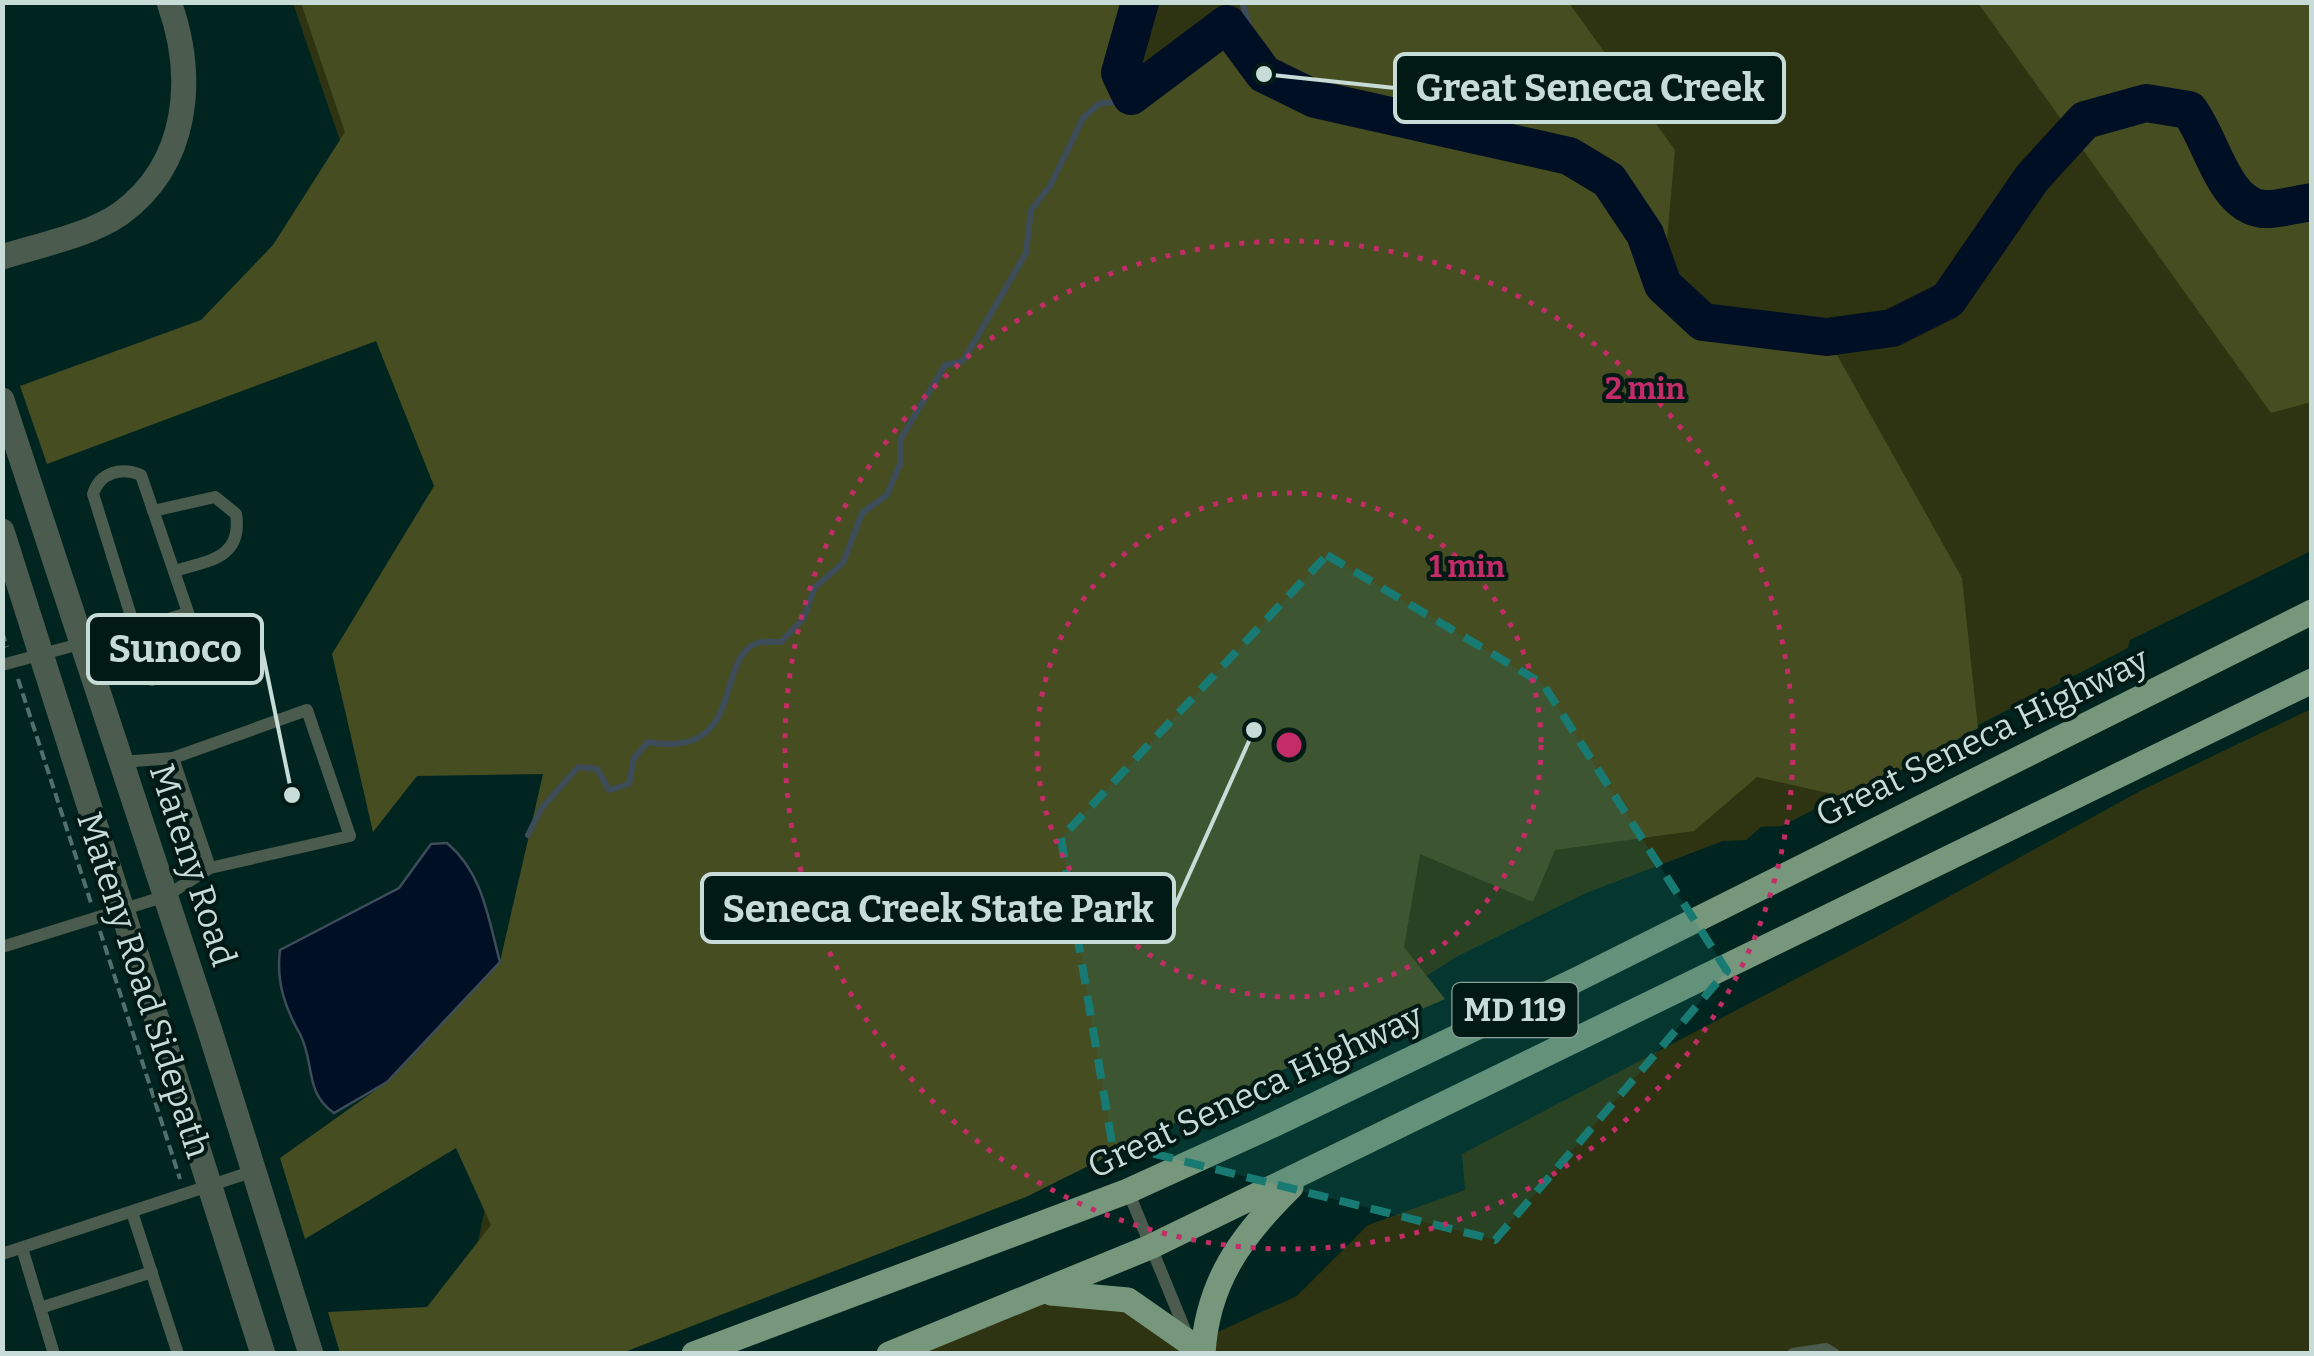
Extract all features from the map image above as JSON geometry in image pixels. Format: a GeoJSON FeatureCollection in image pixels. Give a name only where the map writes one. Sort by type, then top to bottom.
{"type":"FeatureCollection","features":[{"type":"Feature","properties":{"kind":"main road","name":"Great Seneca Highway"},"geometry":{"type":"LineString","coordinates":[[694,1354],[1128,1191],[1576,980],[2312,612]]}},
{"type":"Feature","properties":{"kind":"main road","name":"MD 119"},"geometry":{"type":"LineString","coordinates":[[889,1354],[1150,1247],[2312,681]]}},
{"type":"Feature","properties":{"kind":"main road"},"geometry":{"type":"LineString","coordinates":[[1036,1294],[1066,1292],[1128,1300],[1196,1350],[1209,1304],[1231,1255],[1251,1226],[1308,1171]]}},
{"type":"Feature","properties":{"kind":"street"},"geometry":{"type":"LineString","coordinates":[[2,257],[118,215],[153,180],[180,136],[184,86],[168,2]]}},
{"type":"Feature","properties":{"kind":"street","name":"Mateny Road"},"geometry":{"type":"LineString","coordinates":[[2,400],[166,896],[311,1354]]}},
{"type":"Feature","properties":{"kind":"street"},"geometry":{"type":"LineString","coordinates":[[2,532],[264,1354]]}},
{"type":"Feature","properties":{"kind":"lane"},"geometry":{"type":"LineString","coordinates":[[152,680],[93,494],[96,485],[122,470],[141,475],[205,662]]}},
{"type":"Feature","properties":{"kind":"lane"},"geometry":{"type":"LineString","coordinates":[[153,510],[215,496],[236,514],[239,531],[234,546],[221,558],[174,571]]}},
{"type":"Feature","properties":{"kind":"lane"},"geometry":{"type":"LineString","coordinates":[[8,664],[84,646],[188,613]]}},
{"type":"Feature","properties":{"kind":"lane"},"geometry":{"type":"LineString","coordinates":[[2,947],[166,896],[210,868],[350,836],[307,710],[174,758],[122,762]]}},
{"type":"Feature","properties":{"kind":"lane"},"geometry":{"type":"LineString","coordinates":[[174,758],[210,868]]}},
{"type":"Feature","properties":{"kind":"lane"},"geometry":{"type":"LineString","coordinates":[[2,1254],[254,1172]]}},
{"type":"Feature","properties":{"kind":"lane"},"geometry":{"type":"LineString","coordinates":[[1128,1191],[1196,1350]]}},
{"type":"Feature","properties":{"kind":"lane"},"geometry":{"type":"LineString","coordinates":[[132,1212],[178,1354]]}},
{"type":"Feature","properties":{"kind":"lane"},"geometry":{"type":"LineString","coordinates":[[22,1248],[54,1354]]}},
{"type":"Feature","properties":{"kind":"lane"},"geometry":{"type":"LineString","coordinates":[[40,1308],[152,1272]]}},
{"type":"Feature","properties":{"kind":"lane"},"geometry":{"type":"LineString","coordinates":[[1793,1354],[1826,1349],[1834,1354]]}},
{"type":"Feature","properties":{"kind":"path","name":"Mateny Road Sidepath"},"geometry":{"type":"LineString","coordinates":[[2,632],[8,664],[96,916],[186,1195]]}},
{"type":"Feature","properties":{"kind":"highlighted area"},"geometry":{"type":"Polygon","coordinates":[[[1327,555],[1543,684],[1727,971],[1495,1240],[1112,1143],[1061,838],[1327,555]]]}},
{"type":"Feature","properties":{"kind":"green space"},"geometry":{"type":"Polygon","coordinates":[[[293,3],[2311,3],[2311,551],[2130,640],[2128,648],[1782,826],[1761,827],[1746,840],[1723,841],[1586,893],[1458,956],[1423,978],[476,1251],[569,811],[293,3]]]}},
{"type":"Feature","properties":{"kind":"green space"},"geometry":{"type":"Polygon","coordinates":[[[301,3],[1140,3],[1120,73],[1131,95],[1227,24],[1262,71],[1242,3],[1569,3],[1675,150],[1663,285],[1703,322],[1827,337],[1962,578],[1978,728],[1850,798],[1757,777],[1694,831],[1555,850],[1533,902],[1420,854],[1404,947],[1445,999],[1271,1075],[1026,1197],[622,1353],[340,1353],[328,1312],[427,1307],[491,1225],[456,1148],[305,1239],[280,1158],[387,1082],[500,962],[543,774],[417,776],[373,832],[332,654],[434,486],[376,341],[47,464],[20,386],[201,320],[273,245],[345,132],[301,3]]]}},
{"type":"Feature","properties":{"kind":"green space"},"geometry":{"type":"Polygon","coordinates":[[[1978,3],[2311,3],[2311,402],[2271,413],[1978,3]]]}},
{"type":"Feature","properties":{"kind":"green space"},"geometry":{"type":"Polygon","coordinates":[[[2311,709],[2311,1353],[868,1354],[1036,1294],[1104,1296],[1191,1344],[1297,1296],[1368,1225],[1465,1190],[1462,1154],[1876,937],[2140,791],[2311,709]]]}},
{"type":"Feature","properties":{"kind":"water"},"geometry":{"type":"Polygon","coordinates":[[[447,843],[476,882],[500,962],[387,1082],[334,1113],[318,1096],[305,1045],[286,1004],[279,973],[280,950],[399,888],[431,844],[447,843]]]}},
{"type":"Feature","properties":{"kind":"waterway"},"geometry":{"type":"LineString","coordinates":[[1140,2],[1120,73],[1131,96],[1227,24],[1264,74],[1315,99],[1569,156],[1609,180],[1645,234],[1663,285],[1703,322],[1827,337],[1892,328],[1948,300],[2032,178],[2085,120],[2146,103],[2189,110],[2228,184],[2249,205],[2269,209],[2312,202]]}},
{"type":"Feature","properties":{"kind":"waterway"},"geometry":{"type":"LineString","coordinates":[[1242,2],[1264,74]]}},
{"type":"Feature","properties":{"kind":"waterway"},"geometry":{"type":"LineString","coordinates":[[528,835],[541,809],[578,767],[597,769],[609,790],[629,784],[634,758],[648,742],[679,744],[701,736],[715,723],[744,652],[757,643],[781,642],[803,619],[815,587],[843,563],[862,513],[887,495],[900,464],[900,440],[945,365],[963,361],[1026,253],[1031,210],[1050,186],[1083,118],[1100,103],[1123,102],[1131,96]]}},
{"type":"Feature","properties":{"kind":"place","name":"Great Seneca Creek"},"geometry":{"type":"Point","coordinates":[1264,74]}},
{"type":"Feature","properties":{"kind":"place","name":"Seneca Creek State Park"},"geometry":{"type":"Point","coordinates":[1254,730]}},
{"type":"Feature","properties":{"kind":"place","name":"Sunoco"},"geometry":{"type":"Point","coordinates":[292,795]}}]}
